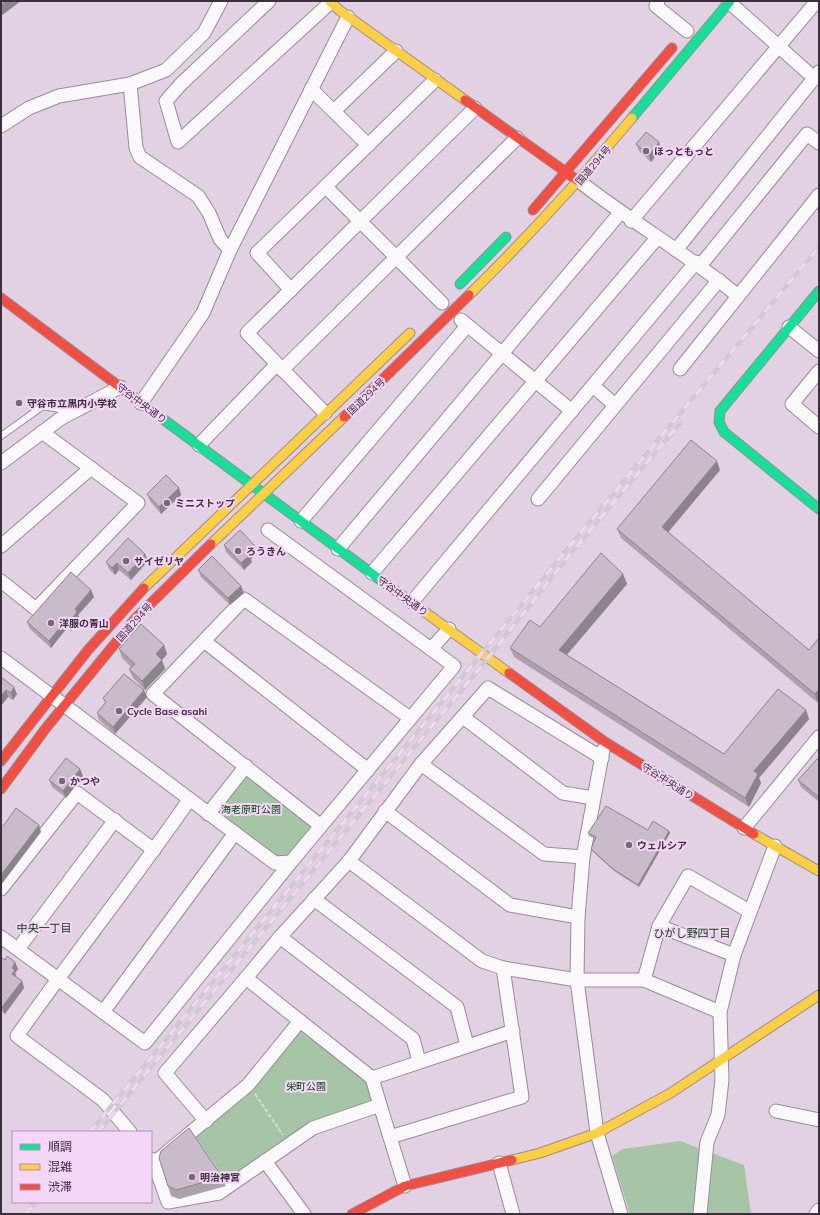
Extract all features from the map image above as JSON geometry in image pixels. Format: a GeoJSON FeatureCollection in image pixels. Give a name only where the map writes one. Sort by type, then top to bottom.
{"type":"FeatureCollection","features":[{"type":"Feature","properties":{"kind":"main road","name":"国道294号"},"geometry":{"type":"LineString","coordinates":[[1,789],[65,705],[135,619],[526,239],[579,181],[729,2]]}},
{"type":"Feature","properties":{"kind":"main road"},"geometry":{"type":"LineString","coordinates":[[338,6],[396,51],[579,181]]}},
{"type":"Feature","properties":{"kind":"main road","name":"国道294号"},"geometry":{"type":"LineString","coordinates":[[528,215],[684,34]]}},
{"type":"Feature","properties":{"kind":"main road"},"geometry":{"type":"LineString","coordinates":[[445,300],[513,231]]}},
{"type":"Feature","properties":{"kind":"main road"},"geometry":{"type":"LineString","coordinates":[[819,291],[720,411],[718,418],[720,426],[724,432],[819,509]]}},
{"type":"Feature","properties":{"kind":"main road","name":"守谷中央通り"},"geometry":{"type":"LineString","coordinates":[[1,298],[262,494],[605,742],[744,828],[819,871]]}},
{"type":"Feature","properties":{"kind":"main road","name":"国道294号"},"geometry":{"type":"LineString","coordinates":[[1,761],[88,650],[154,577],[414,328]]}},
{"type":"Feature","properties":{"kind":"main road"},"geometry":{"type":"LineString","coordinates":[[352,1214],[405,1186],[540,1153],[597,1133],[670,1094],[819,995]]}},
{"type":"Feature","properties":{"kind":"street"},"geometry":{"type":"LineString","coordinates":[[1,126],[29,108],[59,96],[130,84],[166,70],[204,33],[221,1]]}},
{"type":"Feature","properties":{"kind":"street"},"geometry":{"type":"LineString","coordinates":[[269,1],[181,84],[166,101],[178,142],[338,6]]}},
{"type":"Feature","properties":{"kind":"street"},"geometry":{"type":"LineString","coordinates":[[658,1],[656,6],[684,34]]}},
{"type":"Feature","properties":{"kind":"street"},"geometry":{"type":"LineString","coordinates":[[631,221],[817,1]]}},
{"type":"Feature","properties":{"kind":"street"},"geometry":{"type":"LineString","coordinates":[[676,250],[816,75],[729,2]]}},
{"type":"Feature","properties":{"kind":"street"},"geometry":{"type":"LineString","coordinates":[[141,403],[203,313],[230,250],[311,89],[338,6]]}},
{"type":"Feature","properties":{"kind":"street"},"geometry":{"type":"LineString","coordinates":[[334,111],[396,51]]}},
{"type":"Feature","properties":{"kind":"street"},"geometry":{"type":"LineString","coordinates":[[291,290],[258,254],[436,80]]}},
{"type":"Feature","properties":{"kind":"street"},"geometry":{"type":"LineString","coordinates":[[130,84],[136,148],[140,157],[198,196],[209,213],[220,239],[230,250]]}},
{"type":"Feature","properties":{"kind":"street"},"geometry":{"type":"LineString","coordinates":[[311,89],[368,145]]}},
{"type":"Feature","properties":{"kind":"street"},"geometry":{"type":"LineString","coordinates":[[325,413],[247,333],[475,108]]}},
{"type":"Feature","properties":{"kind":"street"},"geometry":{"type":"LineString","coordinates":[[412,602],[807,134],[819,143]]}},
{"type":"Feature","properties":{"kind":"street"},"geometry":{"type":"LineString","coordinates":[[199,446],[517,138]]}},
{"type":"Feature","properties":{"kind":"street"},"geometry":{"type":"LineString","coordinates":[[579,181],[631,221],[698,264],[738,296]]}},
{"type":"Feature","properties":{"kind":"street"},"geometry":{"type":"LineString","coordinates":[[326,187],[396,256],[445,300]]}},
{"type":"Feature","properties":{"kind":"street"},"geometry":{"type":"LineString","coordinates":[[680,369],[819,195]]}},
{"type":"Feature","properties":{"kind":"street"},"geometry":{"type":"LineString","coordinates":[[338,549],[620,213]]}},
{"type":"Feature","properties":{"kind":"street"},"geometry":{"type":"LineString","coordinates":[[372,573],[657,238]]}},
{"type":"Feature","properties":{"kind":"street"},"geometry":{"type":"LineString","coordinates":[[538,499],[719,280]]}},
{"type":"Feature","properties":{"kind":"street"},"geometry":{"type":"LineString","coordinates":[[453,311],[466,326],[536,380],[572,411]]}},
{"type":"Feature","properties":{"kind":"street"},"geometry":{"type":"LineString","coordinates":[[301,521],[466,326]]}},
{"type":"Feature","properties":{"kind":"street"},"geometry":{"type":"LineString","coordinates":[[789,327],[819,351]]}},
{"type":"Feature","properties":{"kind":"street"},"geometry":{"type":"LineString","coordinates":[[819,371],[792,404],[819,427]]}},
{"type":"Feature","properties":{"kind":"street"},"geometry":{"type":"LineString","coordinates":[[593,386],[615,405]]}},
{"type":"Feature","properties":{"kind":"street"},"geometry":{"type":"LineString","coordinates":[[1,463],[60,419],[120,387]]}},
{"type":"Feature","properties":{"kind":"street"},"geometry":{"type":"LineString","coordinates":[[1,581],[36,609],[138,503],[42,432]]}},
{"type":"Feature","properties":{"kind":"street"},"geometry":{"type":"LineString","coordinates":[[1,546],[91,468]]}},
{"type":"Feature","properties":{"kind":"street"},"geometry":{"type":"LineString","coordinates":[[1,937],[145,1043],[291,862],[454,666],[268,530]]}},
{"type":"Feature","properties":{"kind":"street"},"geometry":{"type":"LineString","coordinates":[[321,826],[153,694],[244,599],[410,718]]}},
{"type":"Feature","properties":{"kind":"street"},"geometry":{"type":"LineString","coordinates":[[431,649],[448,629]]}},
{"type":"Feature","properties":{"kind":"street"},"geometry":{"type":"LineString","coordinates":[[204,641],[368,770]]}},
{"type":"Feature","properties":{"kind":"street"},"geometry":{"type":"LineString","coordinates":[[1,658],[52,695],[234,834],[275,863],[291,862]]}},
{"type":"Feature","properties":{"kind":"street"},"geometry":{"type":"LineString","coordinates":[[206,1121],[165,1072],[280,937],[348,861],[420,764],[488,688],[602,758]]}},
{"type":"Feature","properties":{"kind":"street"},"geometry":{"type":"LineString","coordinates":[[463,717],[563,793],[593,798]]}},
{"type":"Feature","properties":{"kind":"street"},"geometry":{"type":"LineString","coordinates":[[744,828],[819,737]]}},
{"type":"Feature","properties":{"kind":"street"},"geometry":{"type":"LineString","coordinates":[[605,742],[593,798],[583,857],[578,917],[577,980],[597,1133],[621,1214]]}},
{"type":"Feature","properties":{"kind":"street"},"geometry":{"type":"LineString","coordinates":[[420,764],[544,854],[583,857]]}},
{"type":"Feature","properties":{"kind":"street"},"geometry":{"type":"LineString","coordinates":[[208,814],[246,766]]}},
{"type":"Feature","properties":{"kind":"street"},"geometry":{"type":"LineString","coordinates":[[1,889],[78,793],[154,850]]}},
{"type":"Feature","properties":{"kind":"street"},"geometry":{"type":"LineString","coordinates":[[129,1131],[103,1100],[17,1036],[57,979],[154,850],[189,800]]}},
{"type":"Feature","properties":{"kind":"street"},"geometry":{"type":"LineString","coordinates":[[385,811],[510,905],[578,917]]}},
{"type":"Feature","properties":{"kind":"street"},"geometry":{"type":"LineString","coordinates":[[18,949],[115,820]]}},
{"type":"Feature","properties":{"kind":"street"},"geometry":{"type":"LineString","coordinates":[[104,1012],[234,834]]}},
{"type":"Feature","properties":{"kind":"street"},"geometry":{"type":"LineString","coordinates":[[700,1214],[707,1142],[718,1115],[722,1080],[720,1012],[734,955],[774,846]]}},
{"type":"Feature","properties":{"kind":"street"},"geometry":{"type":"LineString","coordinates":[[348,861],[482,961],[504,968],[577,980],[644,980],[720,1012]]}},
{"type":"Feature","properties":{"kind":"street"},"geometry":{"type":"LineString","coordinates":[[644,980],[659,926],[688,876],[749,911]]}},
{"type":"Feature","properties":{"kind":"street"},"geometry":{"type":"LineString","coordinates":[[314,899],[457,1007],[467,1045]]}},
{"type":"Feature","properties":{"kind":"street"},"geometry":{"type":"LineString","coordinates":[[659,926],[734,955]]}},
{"type":"Feature","properties":{"kind":"street"},"geometry":{"type":"LineString","coordinates":[[280,937],[413,1039],[418,1061]]}},
{"type":"Feature","properties":{"kind":"street"},"geometry":{"type":"LineString","coordinates":[[390,1137],[522,1097],[504,968]]}},
{"type":"Feature","properties":{"kind":"street"},"geometry":{"type":"LineString","coordinates":[[246,978],[372,1078],[405,1186]]}},
{"type":"Feature","properties":{"kind":"street"},"geometry":{"type":"LineString","coordinates":[[300,1021],[248,1085],[206,1121],[152,1161],[168,1202],[219,1193],[313,1128],[380,1105]]}},
{"type":"Feature","properties":{"kind":"street"},"geometry":{"type":"LineString","coordinates":[[372,1078],[418,1061],[513,1031]]}},
{"type":"Feature","properties":{"kind":"street"},"geometry":{"type":"LineString","coordinates":[[776,1111],[819,1120]]}},
{"type":"Feature","properties":{"kind":"street"},"geometry":{"type":"LineString","coordinates":[[265,1161],[304,1214]]}},
{"type":"Feature","properties":{"kind":"street"},"geometry":{"type":"LineString","coordinates":[[499,1163],[514,1214]]}},
{"type":"Feature","properties":{"kind":"street"},"geometry":{"type":"LineString","coordinates":[[816,1214],[819,1210]]}},
{"type":"Feature","properties":{"kind":"lane"},"geometry":{"type":"LineString","coordinates":[[1,436],[43,406],[74,412]]}},
{"type":"Feature","properties":{"kind":"path"},"geometry":{"type":"LineString","coordinates":[[138,503],[199,446]]}},
{"type":"Feature","properties":{"kind":"path"},"geometry":{"type":"LineString","coordinates":[[244,599],[295,550]]}},
{"type":"Feature","properties":{"kind":"path"},"geometry":{"type":"LineString","coordinates":[[1,650],[36,609]]}},
{"type":"Feature","properties":{"kind":"path"},"geometry":{"type":"LineString","coordinates":[[78,793],[114,742],[153,694]]}},
{"type":"Feature","properties":{"kind":"path"},"geometry":{"type":"LineString","coordinates":[[103,1100],[145,1043]]}},
{"type":"Feature","properties":{"kind":"path"},"geometry":{"type":"LineString","coordinates":[[117,1116],[165,1072]]}},
{"type":"Feature","properties":{"kind":"path"},"geometry":{"type":"LineString","coordinates":[[248,1085],[290,1144]]}},
{"type":"Feature","properties":{"kind":"green space","name":"海老原町公園"},"geometry":{"type":"Polygon","coordinates":[[[246,766],[321,826],[291,862],[275,863],[208,814],[246,766]]]}},
{"type":"Feature","properties":{"kind":"green space","name":"栄町公園"},"geometry":{"type":"Polygon","coordinates":[[[298,1030],[365,1077],[374,1105],[311,1127],[228,1184],[196,1137],[254,1087],[298,1030]]]}},
{"type":"Feature","properties":{"kind":"green space"},"geometry":{"type":"Polygon","coordinates":[[[680,1141],[744,1165],[751,1214],[630,1214],[612,1156],[623,1149],[680,1141]]]}},
{"type":"Feature","properties":{"kind":"building"},"geometry":{"type":"Polygon","coordinates":[[[646,132],[659,142],[649,155],[636,144],[646,132]]]}},
{"type":"Feature","properties":{"kind":"building"},"geometry":{"type":"Polygon","coordinates":[[[691,440],[717,461],[662,527],[809,650],[819,638],[819,689],[815,694],[617,529],[691,440]]]}},
{"type":"Feature","properties":{"kind":"building"},"geometry":{"type":"Polygon","coordinates":[[[166,475],[179,488],[159,507],[147,494],[166,475]]]}},
{"type":"Feature","properties":{"kind":"building"},"geometry":{"type":"Polygon","coordinates":[[[240,530],[255,546],[248,553],[250,555],[241,563],[224,545],[240,530]]]}},
{"type":"Feature","properties":{"kind":"building"},"geometry":{"type":"Polygon","coordinates":[[[128,538],[145,554],[128,573],[117,563],[112,568],[106,562],[128,538]]]}},
{"type":"Feature","properties":{"kind":"building"},"geometry":{"type":"Polygon","coordinates":[[[601,553],[623,574],[559,650],[724,754],[778,689],[806,710],[754,771],[758,774],[745,798],[510,648],[530,620],[540,627],[601,553]]]}},
{"type":"Feature","properties":{"kind":"building"},"geometry":{"type":"Polygon","coordinates":[[[212,556],[241,586],[228,598],[198,570],[212,556]]]}},
{"type":"Feature","properties":{"kind":"building"},"geometry":{"type":"Polygon","coordinates":[[[71,572],[91,590],[75,609],[77,612],[68,624],[65,621],[49,641],[27,622],[71,572]]]}},
{"type":"Feature","properties":{"kind":"building"},"geometry":{"type":"Polygon","coordinates":[[[141,624],[164,645],[156,654],[162,660],[142,681],[129,669],[135,664],[119,649],[141,624]]]}},
{"type":"Feature","properties":{"kind":"building"},"geometry":{"type":"Polygon","coordinates":[[[124,674],[144,690],[113,727],[97,713],[106,702],[103,698],[124,674]]]}},
{"type":"Feature","properties":{"kind":"building"},"geometry":{"type":"Polygon","coordinates":[[[1,677],[14,687],[11,693],[6,690],[1,696],[1,677]]]}},
{"type":"Feature","properties":{"kind":"building"},"geometry":{"type":"Polygon","coordinates":[[[819,757],[819,797],[798,780],[819,757]]]}},
{"type":"Feature","properties":{"kind":"building"},"geometry":{"type":"Polygon","coordinates":[[[66,758],[80,769],[63,791],[49,780],[66,758]]]}},
{"type":"Feature","properties":{"kind":"building","name":"ウェルシア"},"geometry":{"type":"Polygon","coordinates":[[[606,806],[648,830],[653,821],[669,831],[638,885],[613,869],[591,849],[596,837],[588,833],[606,806]]]}},
{"type":"Feature","properties":{"kind":"building"},"geometry":{"type":"Polygon","coordinates":[[[16,808],[39,825],[1,875],[1,827],[16,808]]]}},
{"type":"Feature","properties":{"kind":"building"},"geometry":{"type":"Polygon","coordinates":[[[7,956],[15,962],[12,968],[15,970],[12,974],[22,981],[2,1007],[1,957],[5,960],[7,956]]]}},
{"type":"Feature","properties":{"kind":"building","name":"明治神宮"},"geometry":{"type":"Polygon","coordinates":[[[189,1128],[222,1177],[176,1190],[168,1186],[159,1158],[161,1151],[189,1128]]]}},
{"type":"Feature","properties":{"kind":"railway"},"geometry":{"type":"LineString","coordinates":[[91,1131],[568,548],[819,247]]}},
{"type":"Feature","properties":{"kind":"railway"},"geometry":{"type":"LineString","coordinates":[[99,1131],[488,658],[572,552],[681,422]]}},
{"type":"Feature","properties":{"kind":"railway"},"geometry":{"type":"LineString","coordinates":[[26,1214],[35,1203]]}},
{"type":"Feature","properties":{"kind":"traffic: fast"},"geometry":{"type":"LineString","coordinates":[[632,118],[730,1]]}},
{"type":"Feature","properties":{"kind":"traffic: fast"},"geometry":{"type":"LineString","coordinates":[[460,284],[506,237]]}},
{"type":"Feature","properties":{"kind":"traffic: fast"},"geometry":{"type":"LineString","coordinates":[[819,291],[720,411],[719,422],[724,432],[819,509]]}},
{"type":"Feature","properties":{"kind":"traffic: fast"},"geometry":{"type":"LineString","coordinates":[[144,405],[382,581]]}},
{"type":"Feature","properties":{"kind":"traffic: slow"},"geometry":{"type":"LineString","coordinates":[[330,1],[339,10],[465,100]]}},
{"type":"Feature","properties":{"kind":"traffic: slow"},"geometry":{"type":"LineString","coordinates":[[469,295],[552,209],[632,118]]}},
{"type":"Feature","properties":{"kind":"traffic: slow"},"geometry":{"type":"LineString","coordinates":[[144,588],[410,333]]}},
{"type":"Feature","properties":{"kind":"traffic: slow"},"geometry":{"type":"LineString","coordinates":[[211,544],[344,417]]}},
{"type":"Feature","properties":{"kind":"traffic: slow"},"geometry":{"type":"LineString","coordinates":[[382,581],[509,673]]}},
{"type":"Feature","properties":{"kind":"traffic: slow"},"geometry":{"type":"LineString","coordinates":[[754,834],[819,871]]}},
{"type":"Feature","properties":{"kind":"traffic: slow"},"geometry":{"type":"LineString","coordinates":[[512,1160],[540,1153],[597,1133],[669,1094],[819,995]]}},
{"type":"Feature","properties":{"kind":"traffic: jam"},"geometry":{"type":"LineString","coordinates":[[533,210],[672,48]]}},
{"type":"Feature","properties":{"kind":"traffic: jam"},"geometry":{"type":"LineString","coordinates":[[465,100],[577,180]]}},
{"type":"Feature","properties":{"kind":"traffic: jam"},"geometry":{"type":"LineString","coordinates":[[344,417],[469,295]]}},
{"type":"Feature","properties":{"kind":"traffic: jam"},"geometry":{"type":"LineString","coordinates":[[1,298],[144,405]]}},
{"type":"Feature","properties":{"kind":"traffic: jam"},"geometry":{"type":"LineString","coordinates":[[1,789],[46,728],[135,619],[211,544]]}},
{"type":"Feature","properties":{"kind":"traffic: jam"},"geometry":{"type":"LineString","coordinates":[[1,761],[88,650],[144,588]]}},
{"type":"Feature","properties":{"kind":"traffic: jam"},"geometry":{"type":"LineString","coordinates":[[509,673],[605,742],[754,834]]}},
{"type":"Feature","properties":{"kind":"traffic: jam"},"geometry":{"type":"LineString","coordinates":[[352,1214],[405,1186],[512,1160]]}},
{"type":"Feature","properties":{"kind":"place","name":"ほっともっと"},"geometry":{"type":"Point","coordinates":[646,151]}},
{"type":"Feature","properties":{"kind":"place","name":"守谷市立黒内小学校"},"geometry":{"type":"Point","coordinates":[19,403]}},
{"type":"Feature","properties":{"kind":"place","name":"ミニストップ"},"geometry":{"type":"Point","coordinates":[167,503]}},
{"type":"Feature","properties":{"kind":"place","name":"ろうきん"},"geometry":{"type":"Point","coordinates":[238,551]}},
{"type":"Feature","properties":{"kind":"place","name":"サイゼリヤ"},"geometry":{"type":"Point","coordinates":[126,561]}},
{"type":"Feature","properties":{"kind":"place","name":"洋服の青山"},"geometry":{"type":"Point","coordinates":[51,623]}},
{"type":"Feature","properties":{"kind":"place","name":"Cycle Base asahi"},"geometry":{"type":"Point","coordinates":[119,711]}},
{"type":"Feature","properties":{"kind":"place","name":"かつや"},"geometry":{"type":"Point","coordinates":[62,781]}},
{"type":"Feature","properties":{"kind":"place","name":"ウェルシア"},"geometry":{"type":"Point","coordinates":[629,845]}},
{"type":"Feature","properties":{"kind":"place","name":"明治神宮"},"geometry":{"type":"Point","coordinates":[192,1177]}},
{"type":"Feature","properties":{"kind":"district","name":"中央一丁目"},"geometry":{"type":"Point","coordinates":[44,928]}},
{"type":"Feature","properties":{"kind":"district","name":"ひがし野四丁目"},"geometry":{"type":"Point","coordinates":[692,933]}}]}
